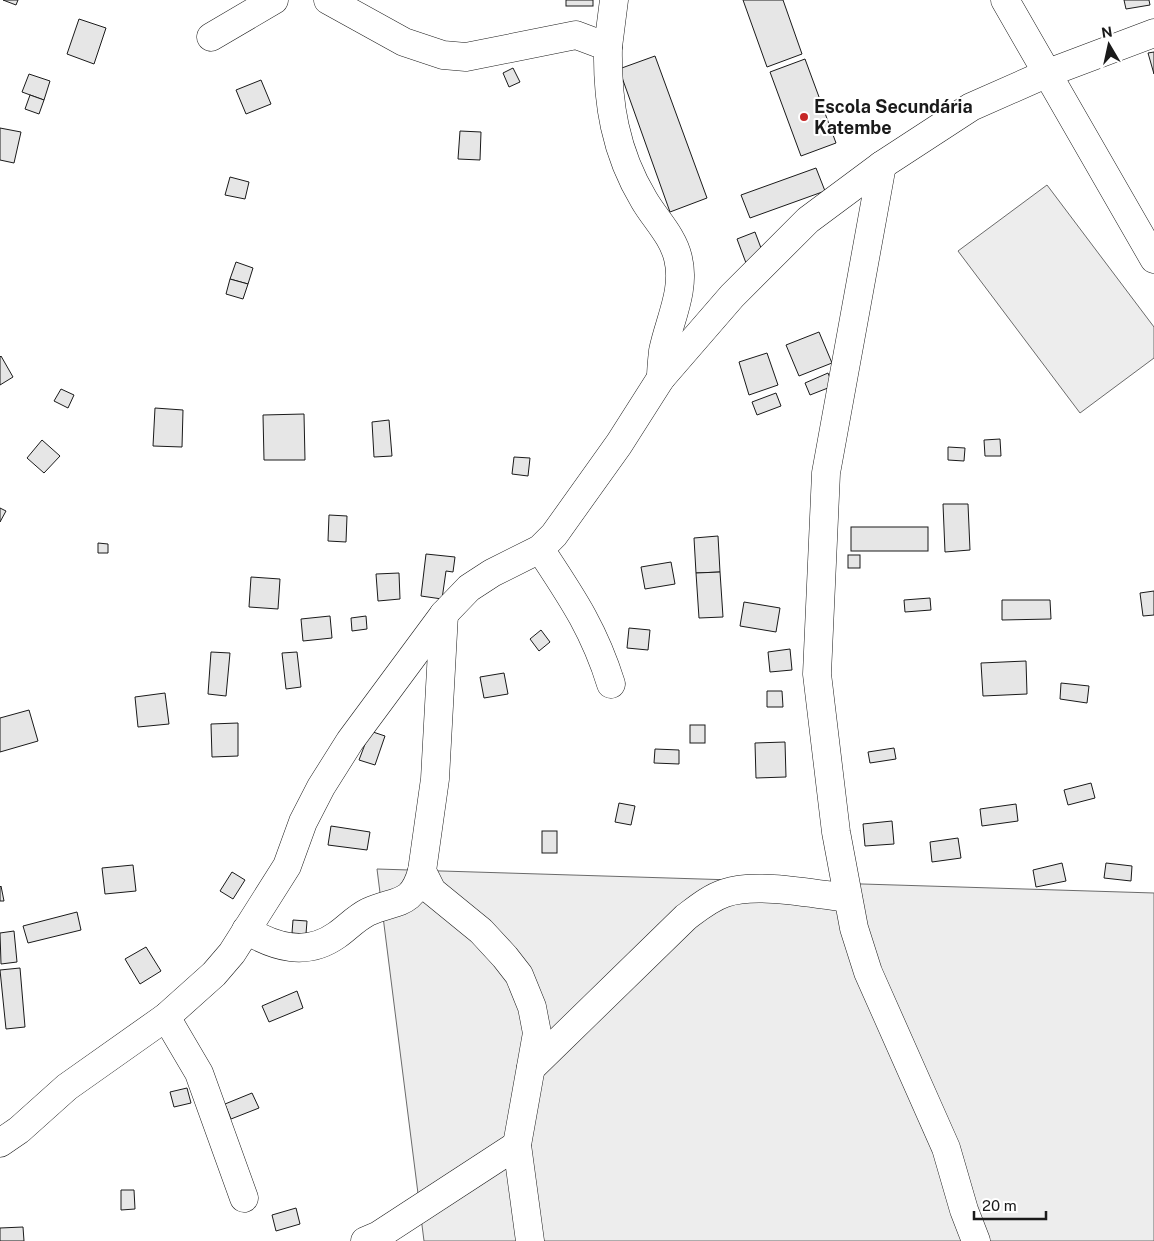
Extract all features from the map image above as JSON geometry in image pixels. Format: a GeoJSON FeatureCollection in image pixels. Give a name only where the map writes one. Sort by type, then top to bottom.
{"type":"FeatureCollection","features":[{"type":"Feature","properties":{"kind":"street"},"geometry":{"type":"LineString","coordinates":[[211,37],[274,0]]}},
{"type":"Feature","properties":{"kind":"street"},"geometry":{"type":"LineString","coordinates":[[328,0],[404,42],[443,55],[466,57],[576,35],[608,47]]}},
{"type":"Feature","properties":{"kind":"street"},"geometry":{"type":"LineString","coordinates":[[614,0],[608,47],[608,76],[612,118],[620,151],[628,172],[644,201],[673,244],[680,273],[675,313],[663,351],[660,378]]}},
{"type":"Feature","properties":{"kind":"street"},"geometry":{"type":"LineString","coordinates":[[1005,0],[1154,259]]}},
{"type":"Feature","properties":{"kind":"street"},"geometry":{"type":"LineString","coordinates":[[0,1143],[19,1130],[66,1087],[166,1018],[214,974],[232,953],[287,866],[302,822],[321,787],[400,671],[444,614],[469,588],[492,572],[540,549],[554,534],[619,444],[660,378],[732,296],[808,220],[882,165],[971,107],[1048,73],[1154,32]]}},
{"type":"Feature","properties":{"kind":"street"},"geometry":{"type":"LineString","coordinates":[[882,165],[826,474],[818,606],[817,674],[825,754],[836,832],[854,928],[868,972],[946,1148],[964,1210],[976,1241]]}},
{"type":"Feature","properties":{"kind":"street"},"geometry":{"type":"LineString","coordinates":[[540,549],[578,605],[600,649],[611,684]]}},
{"type":"Feature","properties":{"kind":"street"},"geometry":{"type":"LineString","coordinates":[[246,930],[282,948],[302,948],[336,936],[367,913],[402,901],[413,894],[417,888],[422,871],[435,779],[444,614]]}},
{"type":"Feature","properties":{"kind":"street"},"geometry":{"type":"LineString","coordinates":[[422,871],[432,891],[480,931],[519,976],[532,1007],[536,1033],[517,1145],[530,1241]]}},
{"type":"Feature","properties":{"kind":"street"},"geometry":{"type":"LineString","coordinates":[[531,1068],[686,917],[702,904],[725,893],[741,889],[786,890],[848,898]]}},
{"type":"Feature","properties":{"kind":"street"},"geometry":{"type":"LineString","coordinates":[[166,1018],[199,1073],[244,1198]]}},
{"type":"Feature","properties":{"kind":"street"},"geometry":{"type":"LineString","coordinates":[[365,1241],[386,1230],[517,1145]]}},
{"type":"Feature","properties":{"kind":"shaded area"},"geometry":{"type":"Polygon","coordinates":[[[1047,185],[1154,327],[1154,358],[1080,413],[958,251],[1047,185]]]}},
{"type":"Feature","properties":{"kind":"shaded area"},"geometry":{"type":"Polygon","coordinates":[[[377,869],[1154,893],[1154,1241],[424,1241],[377,869]]]}},
{"type":"Feature","properties":{"kind":"building"},"geometry":{"type":"Polygon","coordinates":[[[3,0],[18,0],[16,5],[3,0]]]}},
{"type":"Feature","properties":{"kind":"building"},"geometry":{"type":"Polygon","coordinates":[[[566,0],[593,0],[593,6],[566,6],[566,0]]]}},
{"type":"Feature","properties":{"kind":"building"},"geometry":{"type":"Polygon","coordinates":[[[743,0],[783,0],[802,54],[767,67],[743,0]]]}},
{"type":"Feature","properties":{"kind":"building"},"geometry":{"type":"Polygon","coordinates":[[[1124,0],[1149,0],[1150,5],[1126,9],[1124,0]]]}},
{"type":"Feature","properties":{"kind":"building"},"geometry":{"type":"Polygon","coordinates":[[[79,19],[106,28],[94,64],[67,54],[79,19]]]}},
{"type":"Feature","properties":{"kind":"building"},"geometry":{"type":"Polygon","coordinates":[[[1154,52],[1154,74],[1148,53],[1154,52]]]}},
{"type":"Feature","properties":{"kind":"building"},"geometry":{"type":"Polygon","coordinates":[[[655,56],[707,198],[670,212],[619,69],[655,56]]]}},
{"type":"Feature","properties":{"kind":"building"},"geometry":{"type":"Polygon","coordinates":[[[805,59],[836,143],[801,156],[770,72],[805,59]]]}},
{"type":"Feature","properties":{"kind":"building"},"geometry":{"type":"Polygon","coordinates":[[[513,68],[520,82],[509,87],[503,73],[513,68]]]}},
{"type":"Feature","properties":{"kind":"building"},"geometry":{"type":"Polygon","coordinates":[[[29,74],[50,81],[44,100],[22,92],[29,74]]]}},
{"type":"Feature","properties":{"kind":"building"},"geometry":{"type":"Polygon","coordinates":[[[261,80],[271,104],[246,114],[236,90],[261,80]]]}},
{"type":"Feature","properties":{"kind":"building"},"geometry":{"type":"Polygon","coordinates":[[[30,95],[44,100],[39,114],[25,109],[30,95]]]}},
{"type":"Feature","properties":{"kind":"building"},"geometry":{"type":"Polygon","coordinates":[[[0,128],[21,132],[14,163],[0,160],[0,128]]]}},
{"type":"Feature","properties":{"kind":"building"},"geometry":{"type":"Polygon","coordinates":[[[460,131],[481,132],[480,160],[458,159],[460,131]]]}},
{"type":"Feature","properties":{"kind":"building"},"geometry":{"type":"Polygon","coordinates":[[[816,168],[825,191],[750,218],[741,195],[816,168]]]}},
{"type":"Feature","properties":{"kind":"building"},"geometry":{"type":"Polygon","coordinates":[[[230,177],[249,182],[245,199],[225,195],[230,177]]]}},
{"type":"Feature","properties":{"kind":"building"},"geometry":{"type":"Polygon","coordinates":[[[755,232],[764,256],[746,263],[737,239],[755,232]]]}},
{"type":"Feature","properties":{"kind":"building"},"geometry":{"type":"Polygon","coordinates":[[[236,262],[253,268],[248,284],[230,279],[236,262]]]}},
{"type":"Feature","properties":{"kind":"building"},"geometry":{"type":"Polygon","coordinates":[[[230,279],[248,284],[243,299],[226,294],[230,279]]]}},
{"type":"Feature","properties":{"kind":"building"},"geometry":{"type":"Polygon","coordinates":[[[819,332],[832,363],[799,376],[786,345],[819,332]]]}},
{"type":"Feature","properties":{"kind":"building"},"geometry":{"type":"Polygon","coordinates":[[[767,353],[778,385],[749,395],[739,362],[767,353]]]}},
{"type":"Feature","properties":{"kind":"building"},"geometry":{"type":"Polygon","coordinates":[[[0,357],[13,377],[0,385],[0,357]]]}},
{"type":"Feature","properties":{"kind":"building"},"geometry":{"type":"Polygon","coordinates":[[[828,373],[833,386],[810,395],[805,383],[828,373]]]}},
{"type":"Feature","properties":{"kind":"building"},"geometry":{"type":"Polygon","coordinates":[[[61,389],[74,395],[68,408],[54,401],[61,389]]]}},
{"type":"Feature","properties":{"kind":"building"},"geometry":{"type":"Polygon","coordinates":[[[776,393],[781,406],[757,415],[752,402],[776,393]]]}},
{"type":"Feature","properties":{"kind":"building"},"geometry":{"type":"Polygon","coordinates":[[[155,408],[183,410],[182,447],[153,446],[155,408]]]}},
{"type":"Feature","properties":{"kind":"building"},"geometry":{"type":"Polygon","coordinates":[[[304,414],[305,460],[264,460],[263,415],[304,414]]]}},
{"type":"Feature","properties":{"kind":"building"},"geometry":{"type":"Polygon","coordinates":[[[389,420],[392,456],[374,457],[372,422],[389,420]]]}},
{"type":"Feature","properties":{"kind":"building"},"geometry":{"type":"Polygon","coordinates":[[[1000,439],[1001,456],[985,456],[984,440],[1000,439]]]}},
{"type":"Feature","properties":{"kind":"building"},"geometry":{"type":"Polygon","coordinates":[[[42,440],[60,456],[44,473],[27,458],[42,440]]]}},
{"type":"Feature","properties":{"kind":"building"},"geometry":{"type":"Polygon","coordinates":[[[948,447],[965,448],[964,461],[948,460],[948,447]]]}},
{"type":"Feature","properties":{"kind":"building"},"geometry":{"type":"Polygon","coordinates":[[[514,457],[530,458],[528,476],[512,474],[514,457]]]}},
{"type":"Feature","properties":{"kind":"building"},"geometry":{"type":"Polygon","coordinates":[[[943,504],[968,504],[970,550],[945,552],[943,504]]]}},
{"type":"Feature","properties":{"kind":"building"},"geometry":{"type":"Polygon","coordinates":[[[0,508],[6,511],[0,522],[0,508]]]}},
{"type":"Feature","properties":{"kind":"building"},"geometry":{"type":"Polygon","coordinates":[[[329,515],[347,516],[346,542],[328,541],[329,515]]]}},
{"type":"Feature","properties":{"kind":"building"},"geometry":{"type":"Polygon","coordinates":[[[851,527],[928,527],[928,551],[851,551],[851,527]]]}},
{"type":"Feature","properties":{"kind":"building"},"geometry":{"type":"Polygon","coordinates":[[[718,536],[720,572],[696,573],[694,538],[718,536]]]}},
{"type":"Feature","properties":{"kind":"building"},"geometry":{"type":"Polygon","coordinates":[[[98,543],[108,544],[108,553],[98,553],[98,543]]]}},
{"type":"Feature","properties":{"kind":"building"},"geometry":{"type":"Polygon","coordinates":[[[426,554],[455,557],[453,572],[446,571],[442,599],[421,596],[426,554]]]}},
{"type":"Feature","properties":{"kind":"building"},"geometry":{"type":"Polygon","coordinates":[[[848,555],[860,555],[860,568],[848,568],[848,555]]]}},
{"type":"Feature","properties":{"kind":"building"},"geometry":{"type":"Polygon","coordinates":[[[671,562],[675,584],[645,589],[641,567],[671,562]]]}},
{"type":"Feature","properties":{"kind":"building"},"geometry":{"type":"Polygon","coordinates":[[[720,572],[723,617],[699,618],[696,573],[720,572]]]}},
{"type":"Feature","properties":{"kind":"building"},"geometry":{"type":"Polygon","coordinates":[[[399,573],[400,599],[378,601],[376,574],[399,573]]]}},
{"type":"Feature","properties":{"kind":"building"},"geometry":{"type":"Polygon","coordinates":[[[251,577],[280,579],[278,609],[249,607],[251,577]]]}},
{"type":"Feature","properties":{"kind":"building"},"geometry":{"type":"Polygon","coordinates":[[[1154,591],[1154,615],[1143,616],[1140,593],[1154,591]]]}},
{"type":"Feature","properties":{"kind":"building"},"geometry":{"type":"Polygon","coordinates":[[[930,598],[931,610],[905,612],[904,600],[930,598]]]}},
{"type":"Feature","properties":{"kind":"building"},"geometry":{"type":"Polygon","coordinates":[[[1002,600],[1050,600],[1051,619],[1002,620],[1002,600]]]}},
{"type":"Feature","properties":{"kind":"building"},"geometry":{"type":"Polygon","coordinates":[[[744,602],[780,608],[776,632],[740,626],[744,602]]]}},
{"type":"Feature","properties":{"kind":"building"},"geometry":{"type":"Polygon","coordinates":[[[330,616],[332,638],[303,641],[301,619],[330,616]]]}},
{"type":"Feature","properties":{"kind":"building"},"geometry":{"type":"Polygon","coordinates":[[[366,616],[367,629],[352,631],[351,618],[366,616]]]}},
{"type":"Feature","properties":{"kind":"building"},"geometry":{"type":"Polygon","coordinates":[[[629,628],[650,630],[648,650],[627,648],[629,628]]]}},
{"type":"Feature","properties":{"kind":"building"},"geometry":{"type":"Polygon","coordinates":[[[541,630],[550,642],[539,651],[530,639],[541,630]]]}},
{"type":"Feature","properties":{"kind":"building"},"geometry":{"type":"Polygon","coordinates":[[[790,649],[792,670],[770,672],[768,652],[790,649]]]}},
{"type":"Feature","properties":{"kind":"building"},"geometry":{"type":"Polygon","coordinates":[[[211,652],[230,653],[226,696],[208,694],[211,652]]]}},
{"type":"Feature","properties":{"kind":"building"},"geometry":{"type":"Polygon","coordinates":[[[297,652],[301,687],[286,689],[282,653],[297,652]]]}},
{"type":"Feature","properties":{"kind":"building"},"geometry":{"type":"Polygon","coordinates":[[[1026,661],[1027,694],[983,696],[981,663],[1026,661]]]}},
{"type":"Feature","properties":{"kind":"building"},"geometry":{"type":"Polygon","coordinates":[[[504,673],[508,694],[484,698],[480,677],[504,673]]]}},
{"type":"Feature","properties":{"kind":"building"},"geometry":{"type":"Polygon","coordinates":[[[1061,683],[1089,686],[1087,703],[1060,699],[1061,683]]]}},
{"type":"Feature","properties":{"kind":"building"},"geometry":{"type":"Polygon","coordinates":[[[767,691],[782,691],[783,707],[767,707],[767,691]]]}},
{"type":"Feature","properties":{"kind":"building"},"geometry":{"type":"Polygon","coordinates":[[[165,693],[169,724],[138,727],[135,697],[165,693]]]}},
{"type":"Feature","properties":{"kind":"building"},"geometry":{"type":"Polygon","coordinates":[[[29,710],[38,741],[0,752],[0,718],[29,710]]]}},
{"type":"Feature","properties":{"kind":"building"},"geometry":{"type":"Polygon","coordinates":[[[238,723],[238,756],[212,757],[211,724],[238,723]]]}},
{"type":"Feature","properties":{"kind":"building"},"geometry":{"type":"Polygon","coordinates":[[[690,725],[705,725],[705,743],[690,743],[690,725]]]}},
{"type":"Feature","properties":{"kind":"building"},"geometry":{"type":"Polygon","coordinates":[[[370,731],[385,736],[375,765],[359,760],[370,731]]]}},
{"type":"Feature","properties":{"kind":"building"},"geometry":{"type":"Polygon","coordinates":[[[785,742],[786,777],[756,778],[755,743],[785,742]]]}},
{"type":"Feature","properties":{"kind":"building"},"geometry":{"type":"Polygon","coordinates":[[[894,748],[896,759],[870,763],[868,752],[894,748]]]}},
{"type":"Feature","properties":{"kind":"building"},"geometry":{"type":"Polygon","coordinates":[[[655,749],[679,750],[679,764],[654,763],[655,749]]]}},
{"type":"Feature","properties":{"kind":"building"},"geometry":{"type":"Polygon","coordinates":[[[1091,783],[1095,798],[1068,805],[1064,790],[1091,783]]]}},
{"type":"Feature","properties":{"kind":"building"},"geometry":{"type":"Polygon","coordinates":[[[619,803],[635,806],[631,825],[615,822],[619,803]]]}},
{"type":"Feature","properties":{"kind":"building"},"geometry":{"type":"Polygon","coordinates":[[[1016,804],[1018,821],[982,826],[980,809],[1016,804]]]}},
{"type":"Feature","properties":{"kind":"building"},"geometry":{"type":"Polygon","coordinates":[[[892,821],[894,844],[865,846],[863,824],[892,821]]]}},
{"type":"Feature","properties":{"kind":"building"},"geometry":{"type":"Polygon","coordinates":[[[331,826],[370,832],[367,850],[328,845],[331,826]]]}},
{"type":"Feature","properties":{"kind":"building"},"geometry":{"type":"Polygon","coordinates":[[[542,831],[557,831],[557,853],[542,853],[542,831]]]}},
{"type":"Feature","properties":{"kind":"building"},"geometry":{"type":"Polygon","coordinates":[[[958,838],[961,858],[932,862],[930,842],[958,838]]]}},
{"type":"Feature","properties":{"kind":"building"},"geometry":{"type":"Polygon","coordinates":[[[1062,863],[1066,881],[1036,887],[1033,870],[1062,863]]]}},
{"type":"Feature","properties":{"kind":"building"},"geometry":{"type":"Polygon","coordinates":[[[1106,863],[1132,866],[1131,881],[1104,878],[1106,863]]]}},
{"type":"Feature","properties":{"kind":"building"},"geometry":{"type":"Polygon","coordinates":[[[133,865],[136,891],[105,894],[102,868],[133,865]]]}},
{"type":"Feature","properties":{"kind":"building"},"geometry":{"type":"Polygon","coordinates":[[[232,872],[245,880],[233,899],[220,891],[232,872]]]}},
{"type":"Feature","properties":{"kind":"building"},"geometry":{"type":"Polygon","coordinates":[[[1,886],[4,901],[0,901],[1,886]]]}},
{"type":"Feature","properties":{"kind":"building"},"geometry":{"type":"Polygon","coordinates":[[[77,912],[81,930],[28,943],[23,926],[77,912]]]}},
{"type":"Feature","properties":{"kind":"building"},"geometry":{"type":"Polygon","coordinates":[[[293,920],[307,921],[306,934],[292,933],[293,920]]]}},
{"type":"Feature","properties":{"kind":"building"},"geometry":{"type":"Polygon","coordinates":[[[14,931],[17,962],[1,964],[0,933],[14,931]]]}},
{"type":"Feature","properties":{"kind":"building"},"geometry":{"type":"Polygon","coordinates":[[[146,947],[161,971],[140,984],[125,959],[146,947]]]}},
{"type":"Feature","properties":{"kind":"building"},"geometry":{"type":"Polygon","coordinates":[[[20,968],[25,1027],[6,1029],[0,970],[20,968]]]}},
{"type":"Feature","properties":{"kind":"building"},"geometry":{"type":"Polygon","coordinates":[[[297,991],[303,1008],[269,1022],[262,1006],[297,991]]]}},
{"type":"Feature","properties":{"kind":"building"},"geometry":{"type":"Polygon","coordinates":[[[187,1088],[191,1103],[174,1107],[170,1092],[187,1088]]]}},
{"type":"Feature","properties":{"kind":"building"},"geometry":{"type":"Polygon","coordinates":[[[252,1093],[259,1108],[231,1119],[225,1104],[252,1093]]]}},
{"type":"Feature","properties":{"kind":"building"},"geometry":{"type":"Polygon","coordinates":[[[121,1190],[134,1190],[135,1209],[121,1210],[121,1190]]]}},
{"type":"Feature","properties":{"kind":"building"},"geometry":{"type":"Polygon","coordinates":[[[296,1208],[300,1224],[276,1231],[272,1215],[296,1208]]]}},
{"type":"Feature","properties":{"kind":"building"},"geometry":{"type":"Polygon","coordinates":[[[23,1227],[24,1241],[0,1241],[0,1228],[23,1227]]]}},
{"type":"Feature","properties":{"kind":"place","name":"Escola Secundária Katembe"},"geometry":{"type":"Point","coordinates":[804,117]}}]}
